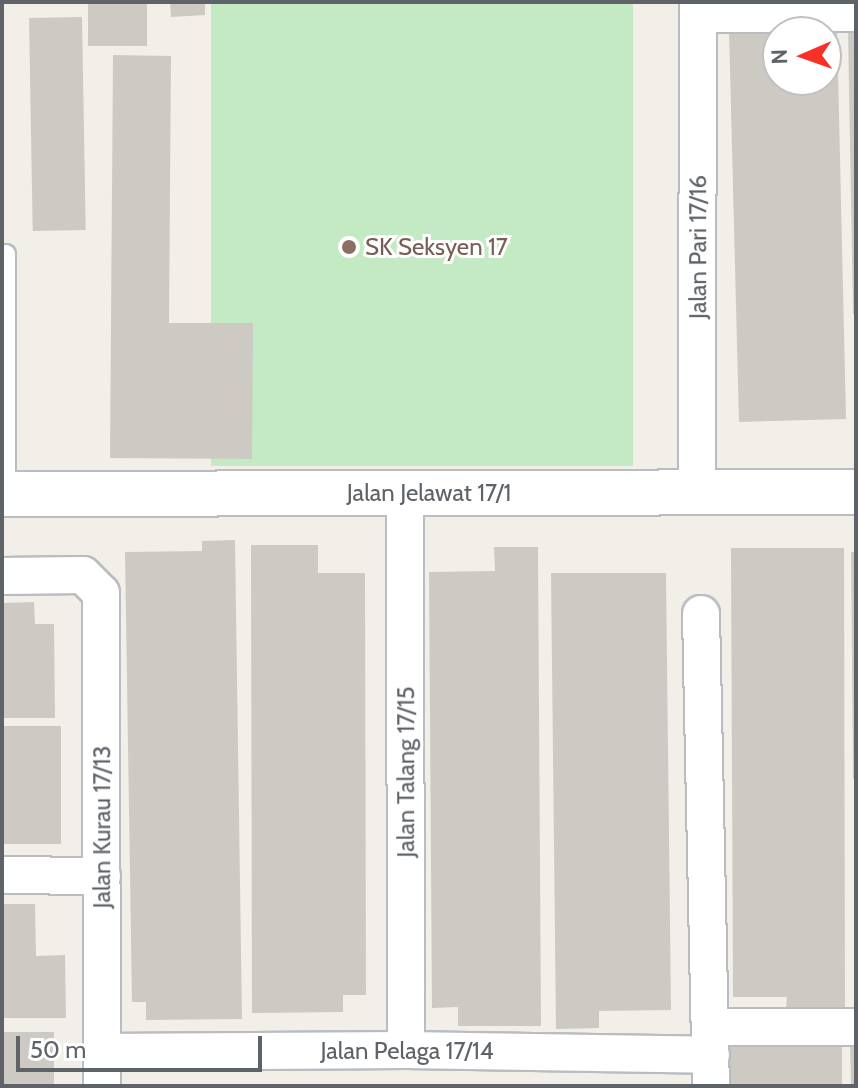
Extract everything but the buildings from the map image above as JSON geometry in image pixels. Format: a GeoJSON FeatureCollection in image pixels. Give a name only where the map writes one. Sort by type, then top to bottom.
{"type":"FeatureCollection","features":[{"type":"Feature","properties":{"kind":"street"},"geometry":{"type":"LineString","coordinates":[[698,8],[856,13]]}},
{"type":"Feature","properties":{"kind":"street","name":"Jalan Pari 17/16"},"geometry":{"type":"LineString","coordinates":[[697,492],[698,8]]}},
{"type":"Feature","properties":{"kind":"street","name":"Jalan Jelawat 17/1"},"geometry":{"type":"LineString","coordinates":[[4,494],[856,492]]}},
{"type":"Feature","properties":{"kind":"street","name":"Jalan Talang 17/15"},"geometry":{"type":"LineString","coordinates":[[405,493],[406,1050]]}},
{"type":"Feature","properties":{"kind":"street","name":"Jalan Kurau 17/13"},"geometry":{"type":"LineString","coordinates":[[2,576],[83,575],[101,593],[102,1069]]}},
{"type":"Feature","properties":{"kind":"street"},"geometry":{"type":"LineString","coordinates":[[701,614],[711,1056]]}},
{"type":"Feature","properties":{"kind":"street"},"geometry":{"type":"LineString","coordinates":[[2,875],[102,876]]}},
{"type":"Feature","properties":{"kind":"street","name":"Jalan Pelaga 17/14"},"geometry":{"type":"LineString","coordinates":[[102,1069],[406,1050],[711,1056],[856,1027]]}},
{"type":"Feature","properties":{"kind":"lane"},"geometry":{"type":"LineString","coordinates":[[4,494],[6,254]]}},
{"type":"Feature","properties":{"kind":"green space"},"geometry":{"type":"Polygon","coordinates":[[[211,2],[633,2],[633,466],[211,466],[211,2]]]}},
{"type":"Feature","properties":{"kind":"place","name":"SK Seksyen 17"},"geometry":{"type":"Point","coordinates":[349,247]}}]}
